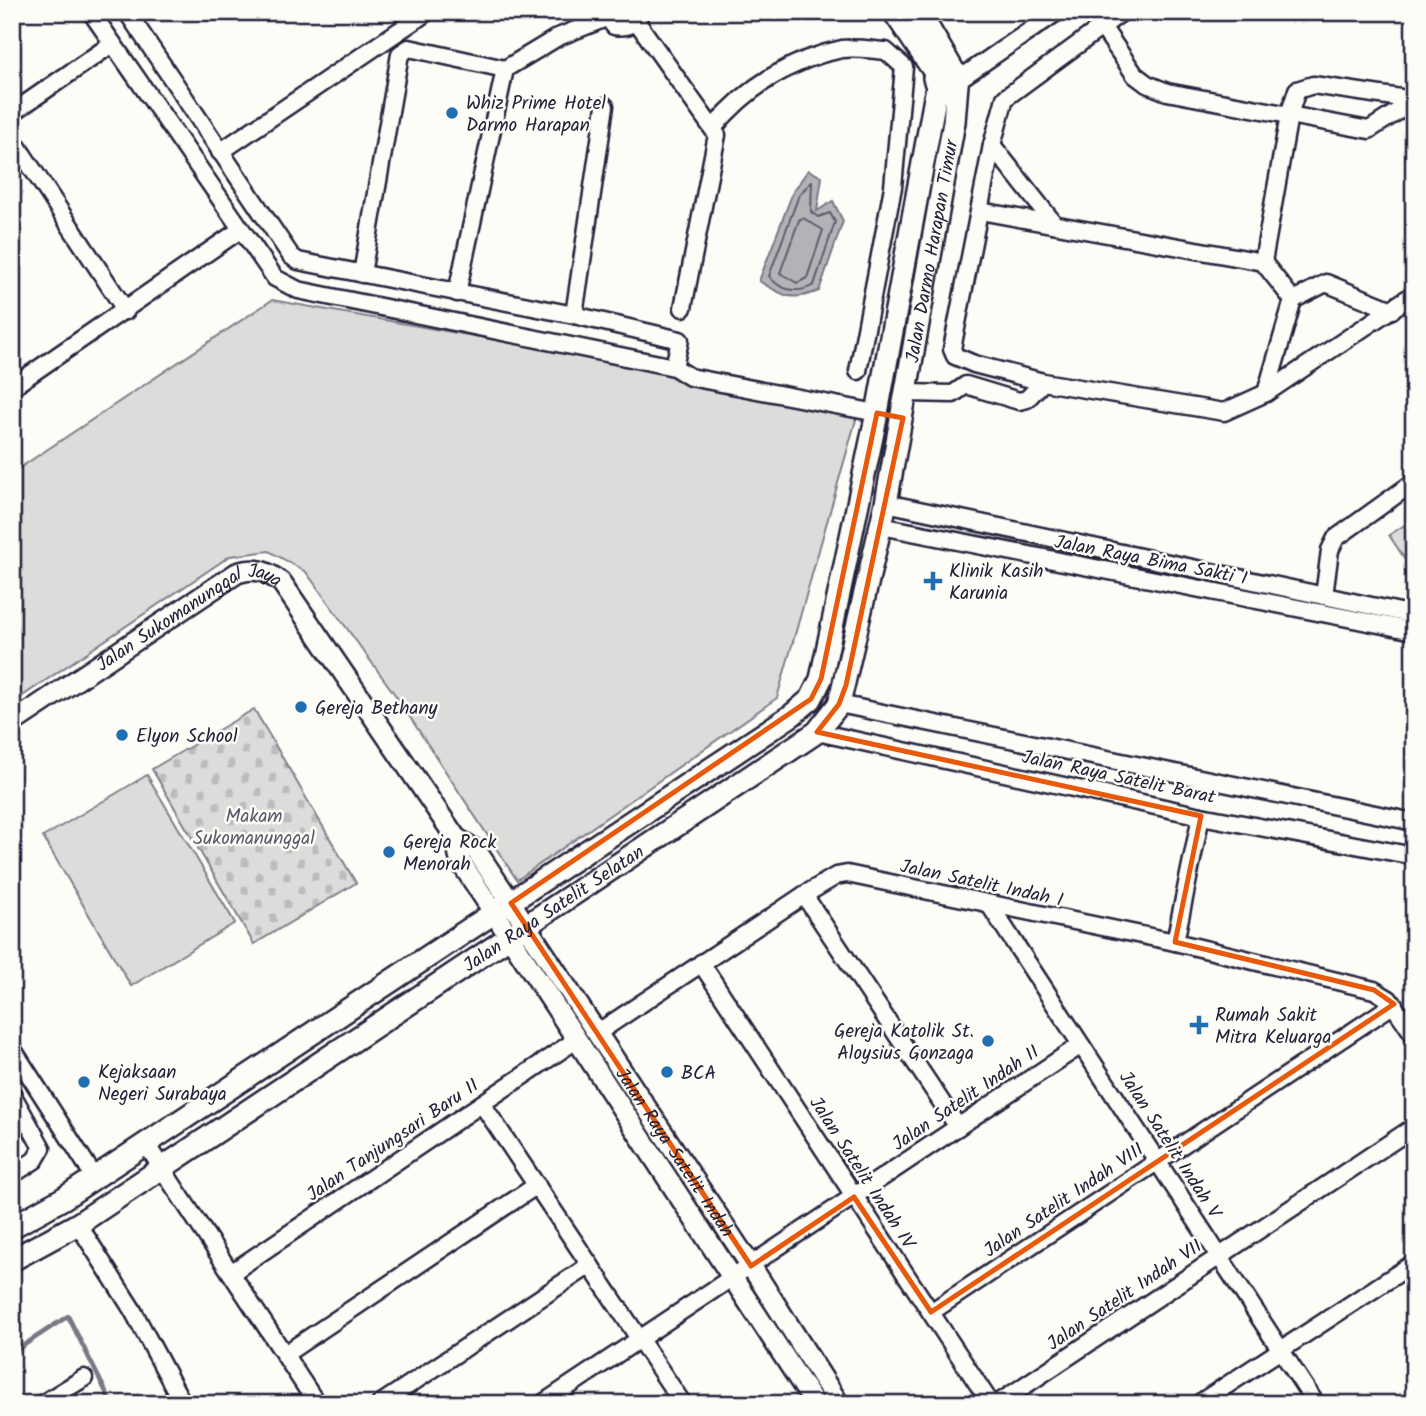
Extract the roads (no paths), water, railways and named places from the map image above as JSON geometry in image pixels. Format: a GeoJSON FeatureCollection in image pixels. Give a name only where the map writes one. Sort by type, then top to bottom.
{"type":"FeatureCollection","features":[{"type":"Feature","properties":{"kind":"main road"},"geometry":{"type":"LineString","coordinates":[[894,12],[948,79]]}},
{"type":"Feature","properties":{"kind":"main road"},"geometry":{"type":"LineString","coordinates":[[919,12],[948,79]]}},
{"type":"Feature","properties":{"kind":"main road","name":"Jalan Darmo Harapan Timur"},"geometry":{"type":"LineString","coordinates":[[903,418],[954,122],[948,79]]}},
{"type":"Feature","properties":{"kind":"main road","name":"Jalan Darmo Harapan Timur"},"geometry":{"type":"LineString","coordinates":[[877,413],[948,79]]}},
{"type":"Feature","properties":{"kind":"main road"},"geometry":{"type":"LineString","coordinates":[[877,413],[903,418]]}},
{"type":"Feature","properties":{"kind":"main road","name":"Jalan Raya Satelit Selatan"},"geometry":{"type":"LineString","coordinates":[[12,1227],[96,1178],[792,715],[811,699],[821,679],[877,413]]}},
{"type":"Feature","properties":{"kind":"main road","name":"Jalan Raya Satelit Selatan"},"geometry":{"type":"LineString","coordinates":[[15,1260],[78,1224],[163,1169],[817,732],[839,704],[881,526],[903,418]]}},
{"type":"Feature","properties":{"kind":"street"},"geometry":{"type":"LineString","coordinates":[[91,12],[275,278],[298,290],[674,367],[690,377],[877,413]]}},
{"type":"Feature","properties":{"kind":"street"},"geometry":{"type":"LineString","coordinates":[[127,12],[291,256],[312,265],[574,315],[680,340],[674,367]]}},
{"type":"Feature","properties":{"kind":"street"},"geometry":{"type":"LineString","coordinates":[[220,152],[428,12]]}},
{"type":"Feature","properties":{"kind":"street"},"geometry":{"type":"LineString","coordinates":[[948,79],[1057,12]]}},
{"type":"Feature","properties":{"kind":"street"},"geometry":{"type":"LineString","coordinates":[[1122,12],[1010,91],[1002,107],[992,145],[953,349],[956,356],[974,364],[1043,382],[1224,412],[1266,393],[1414,295]]}},
{"type":"Feature","properties":{"kind":"street"},"geometry":{"type":"LineString","coordinates":[[362,274],[400,54],[409,48],[505,69],[558,37],[605,15],[614,26],[625,28],[639,17],[714,127],[718,143],[683,308]]}},
{"type":"Feature","properties":{"kind":"street"},"geometry":{"type":"LineString","coordinates":[[1101,25],[1135,75],[1147,84],[1167,92],[1369,130],[1414,100]]}},
{"type":"Feature","properties":{"kind":"street"},"geometry":{"type":"LineString","coordinates":[[12,113],[112,44]]}},
{"type":"Feature","properties":{"kind":"street"},"geometry":{"type":"LineString","coordinates":[[714,127],[740,99],[782,68],[844,49],[886,51],[904,67],[893,187],[858,371]]}},
{"type":"Feature","properties":{"kind":"street"},"geometry":{"type":"LineString","coordinates":[[457,293],[505,69]]}},
{"type":"Feature","properties":{"kind":"street"},"geometry":{"type":"LineString","coordinates":[[1263,262],[1289,115],[1297,90],[1312,85],[1414,100]]}},
{"type":"Feature","properties":{"kind":"street"},"geometry":{"type":"LineString","coordinates":[[574,315],[606,106]]}},
{"type":"Feature","properties":{"kind":"street"},"geometry":{"type":"LineString","coordinates":[[12,138],[126,311]]}},
{"type":"Feature","properties":{"kind":"street"},"geometry":{"type":"LineString","coordinates":[[992,145],[1052,221]]}},
{"type":"Feature","properties":{"kind":"street"},"geometry":{"type":"LineString","coordinates":[[980,211],[1052,221],[1263,262],[1293,300]]}},
{"type":"Feature","properties":{"kind":"street"},"geometry":{"type":"LineString","coordinates":[[12,387],[240,230]]}},
{"type":"Feature","properties":{"kind":"street"},"geometry":{"type":"LineString","coordinates":[[275,278],[291,256]]}},
{"type":"Feature","properties":{"kind":"street"},"geometry":{"type":"LineString","coordinates":[[298,290],[312,265]]}},
{"type":"Feature","properties":{"kind":"street"},"geometry":{"type":"LineString","coordinates":[[1293,300],[1331,284],[1392,310]]}},
{"type":"Feature","properties":{"kind":"street"},"geometry":{"type":"LineString","coordinates":[[1266,393],[1293,300]]}},
{"type":"Feature","properties":{"kind":"street"},"geometry":{"type":"LineString","coordinates":[[907,393],[953,394],[966,385],[974,364]]}},
{"type":"Feature","properties":{"kind":"street"},"geometry":{"type":"LineString","coordinates":[[966,385],[1019,401],[1027,399],[1043,382]]}},
{"type":"Feature","properties":{"kind":"street"},"geometry":{"type":"LineString","coordinates":[[1324,596],[1330,550],[1336,538],[1414,482]]}},
{"type":"Feature","properties":{"kind":"street","name":"Jalan Raya Bima Sakti I"},"geometry":{"type":"LineString","coordinates":[[886,503],[1414,615]]}},
{"type":"Feature","properties":{"kind":"street"},"geometry":{"type":"LineString","coordinates":[[933,538],[938,515]]}},
{"type":"Feature","properties":{"kind":"street","name":"Jalan Raya Bima Sakti I"},"geometry":{"type":"LineString","coordinates":[[881,526],[1414,631]]}},
{"type":"Feature","properties":{"kind":"street","name":"Jalan Sukomanunggal Jaya"},"geometry":{"type":"LineString","coordinates":[[12,723],[237,573],[251,569],[270,573],[282,583],[456,838],[477,850],[503,908]]}},
{"type":"Feature","properties":{"kind":"street","name":"Jalan Raya Satelit Barat"},"geometry":{"type":"LineString","coordinates":[[839,704],[1413,819]]}},
{"type":"Feature","properties":{"kind":"street","name":"Jalan Raya Satelit Barat"},"geometry":{"type":"LineString","coordinates":[[817,732],[1201,816],[1414,856]]}},
{"type":"Feature","properties":{"kind":"street"},"geometry":{"type":"LineString","coordinates":[[1175,942],[1201,816]]}},
{"type":"Feature","properties":{"kind":"street","name":"Jalan Satelit Indah I"},"geometry":{"type":"LineString","coordinates":[[597,1033],[804,895],[836,876],[847,874],[991,907],[1175,942],[1374,990],[1382,993],[1394,1004]]}},
{"type":"Feature","properties":{"kind":"street"},"geometry":{"type":"LineString","coordinates":[[804,895],[958,1127]]}},
{"type":"Feature","properties":{"kind":"street","name":"Jalan Satelit Indah V"},"geometry":{"type":"LineString","coordinates":[[991,907],[1316,1404]]}},
{"type":"Feature","properties":{"kind":"street","name":"Jalan Raya Satelit Indah"},"geometry":{"type":"LineString","coordinates":[[503,908],[597,1033],[839,1404]]}},
{"type":"Feature","properties":{"kind":"street","name":"Jalan Raya Satelit Indah"},"geometry":{"type":"LineString","coordinates":[[519,932],[576,1040],[815,1404]]}},
{"type":"Feature","properties":{"kind":"street","name":"Jalan Satelit Indah IV"},"geometry":{"type":"LineString","coordinates":[[701,963],[991,1404]]}},
{"type":"Feature","properties":{"kind":"street"},"geometry":{"type":"LineString","coordinates":[[1394,1004],[1414,1035]]}},
{"type":"Feature","properties":{"kind":"street","name":"Jalan Satelit Indah VIII"},"geometry":{"type":"LineString","coordinates":[[931,1312],[1394,1004]]}},
{"type":"Feature","properties":{"kind":"street","name":"Jalan Tanjungsari Baru II"},"geometry":{"type":"LineString","coordinates":[[231,1273],[576,1040]]}},
{"type":"Feature","properties":{"kind":"street","name":"Jalan Satelit Indah II"},"geometry":{"type":"LineString","coordinates":[[542,1404],[1081,1045]]}},
{"type":"Feature","properties":{"kind":"street"},"geometry":{"type":"LineString","coordinates":[[12,1048],[96,1178]]}},
{"type":"Feature","properties":{"kind":"street"},"geometry":{"type":"LineString","coordinates":[[12,1094],[42,1148],[35,1160],[12,1175]]}},
{"type":"Feature","properties":{"kind":"street"},"geometry":{"type":"LineString","coordinates":[[482,1104],[683,1404]]}},
{"type":"Feature","properties":{"kind":"street","name":"Jalan Satelit Indah VII"},"geometry":{"type":"LineString","coordinates":[[997,1404],[1414,1127]]}},
{"type":"Feature","properties":{"kind":"street"},"geometry":{"type":"LineString","coordinates":[[651,1153],[668,1142]]}},
{"type":"Feature","properties":{"kind":"street"},"geometry":{"type":"LineString","coordinates":[[146,1144],[317,1404]]}},
{"type":"Feature","properties":{"kind":"street"},"geometry":{"type":"LineString","coordinates":[[285,1354],[537,1185]]}},
{"type":"Feature","properties":{"kind":"street"},"geometry":{"type":"LineString","coordinates":[[78,1224],[132,1309],[183,1404]]}},
{"type":"Feature","properties":{"kind":"street"},"geometry":{"type":"LineString","coordinates":[[1198,1404],[1414,1263]]}},
{"type":"Feature","properties":{"kind":"street"},"geometry":{"type":"LineString","coordinates":[[380,1404],[590,1265]]}},
{"type":"Feature","properties":{"kind":"street"},"geometry":{"type":"LineString","coordinates":[[42,1404],[85,1378]]}},
{"type":"Feature","properties":{"kind":"water"},"geometry":{"type":"Polygon","coordinates":[[[808,170],[822,177],[817,211],[833,201],[843,221],[819,291],[794,297],[782,294],[759,281],[793,192],[808,170]]]}},
{"type":"Feature","properties":{"kind":"waterway"},"geometry":{"type":"LineString","coordinates":[[12,1353],[68,1316],[112,1404]]}},
{"type":"Feature","properties":{"kind":"place","name":"Whiz Prime Hotel Darmo Harapan"},"geometry":{"type":"Point","coordinates":[452,113]}},
{"type":"Feature","properties":{"kind":"place","name":"Klinik Kasih Karunia"},"geometry":{"type":"Point","coordinates":[933,581]}},
{"type":"Feature","properties":{"kind":"place","name":"Gereja Bethany"},"geometry":{"type":"Point","coordinates":[301,707]}},
{"type":"Feature","properties":{"kind":"place","name":"Elyon School"},"geometry":{"type":"Point","coordinates":[122,735]}},
{"type":"Feature","properties":{"kind":"place","name":"Gereja Rock Menorah"},"geometry":{"type":"Point","coordinates":[389,852]}},
{"type":"Feature","properties":{"kind":"place","name":"Rumah Sakit Mitra Keluarga"},"geometry":{"type":"Point","coordinates":[1199,1025]}},
{"type":"Feature","properties":{"kind":"place","name":"Gereja Katolik St. Aloysius Gonzaga"},"geometry":{"type":"Point","coordinates":[988,1041]}},
{"type":"Feature","properties":{"kind":"place","name":"BCA"},"geometry":{"type":"Point","coordinates":[667,1072]}},
{"type":"Feature","properties":{"kind":"place","name":"Kejaksaan Negeri Surabaya"},"geometry":{"type":"Point","coordinates":[84,1082]}},
{"type":"Feature","properties":{"kind":"park label","name":"Makam Sukomanunggal"},"geometry":{"type":"Point","coordinates":[254,826]}}]}
